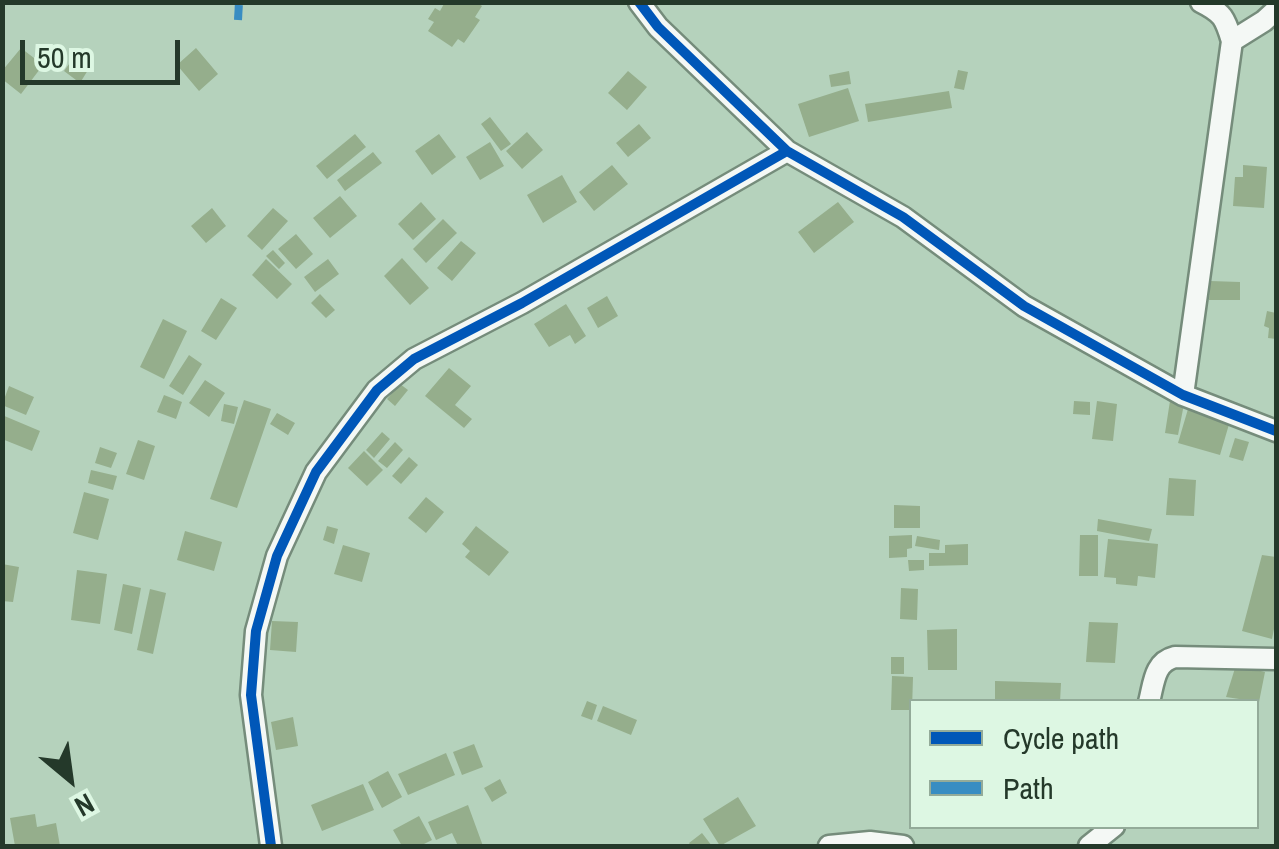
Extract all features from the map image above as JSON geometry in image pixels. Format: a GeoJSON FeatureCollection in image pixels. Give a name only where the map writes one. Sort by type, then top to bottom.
{"type":"FeatureCollection","features":[{"type":"Feature","properties":{"kind":"street"},"geometry":{"type":"LineString","coordinates":[[639,2],[658,27],[787,151],[903,218],[1024,306],[1183,394],[1276,431]]}},
{"type":"Feature","properties":{"kind":"street"},"geometry":{"type":"LineString","coordinates":[[1183,394],[1232,40],[1219,11],[1201,2]]}},
{"type":"Feature","properties":{"kind":"street"},"geometry":{"type":"LineString","coordinates":[[1232,40],[1276,10]]}},
{"type":"Feature","properties":{"kind":"street"},"geometry":{"type":"LineString","coordinates":[[271,846],[251,695],[256,631],[277,556],[316,472],[377,390],[414,359],[522,303],[787,151]]}},
{"type":"Feature","properties":{"kind":"street"},"geometry":{"type":"LineString","coordinates":[[1150,699],[1158,667],[1164,660],[1276,660]]}},
{"type":"Feature","properties":{"kind":"street"},"geometry":{"type":"LineString","coordinates":[[1088,846],[1110,829]]}},
{"type":"Feature","properties":{"kind":"street"},"geometry":{"type":"LineString","coordinates":[[829,846],[870,842],[903,846]]}},
{"type":"Feature","properties":{"kind":"building"},"geometry":{"type":"Polygon","coordinates":[[[445,2],[476,2],[482,6],[475,17],[480,20],[464,43],[458,39],[452,47],[428,31],[434,22],[428,19],[445,2]]]}},
{"type":"Feature","properties":{"kind":"building"},"geometry":{"type":"Polygon","coordinates":[[[21,48],[43,65],[21,94],[2,79],[2,71],[21,48]]]}},
{"type":"Feature","properties":{"kind":"building"},"geometry":{"type":"Polygon","coordinates":[[[196,48],[218,74],[199,91],[177,65],[196,48]]]}},
{"type":"Feature","properties":{"kind":"building"},"geometry":{"type":"Polygon","coordinates":[[[72,60],[88,70],[80,83],[64,71],[72,60]]]}},
{"type":"Feature","properties":{"kind":"building"},"geometry":{"type":"Polygon","coordinates":[[[958,70],[968,72],[964,90],[954,88],[958,70]]]}},
{"type":"Feature","properties":{"kind":"building"},"geometry":{"type":"Polygon","coordinates":[[[628,71],[647,87],[627,110],[608,93],[628,71]]]}},
{"type":"Feature","properties":{"kind":"building"},"geometry":{"type":"Polygon","coordinates":[[[849,71],[851,84],[831,87],[829,75],[849,71]]]}},
{"type":"Feature","properties":{"kind":"building"},"geometry":{"type":"Polygon","coordinates":[[[848,88],[859,121],[809,137],[798,104],[848,88]]]}},
{"type":"Feature","properties":{"kind":"building"},"geometry":{"type":"Polygon","coordinates":[[[949,91],[952,108],[868,122],[865,104],[949,91]]]}},
{"type":"Feature","properties":{"kind":"building"},"geometry":{"type":"Polygon","coordinates":[[[490,117],[511,144],[501,151],[481,124],[490,117]]]}},
{"type":"Feature","properties":{"kind":"building"},"geometry":{"type":"Polygon","coordinates":[[[639,124],[651,138],[628,157],[616,143],[639,124]]]}},
{"type":"Feature","properties":{"kind":"building"},"geometry":{"type":"Polygon","coordinates":[[[527,132],[543,150],[522,169],[506,151],[527,132]]]}},
{"type":"Feature","properties":{"kind":"building"},"geometry":{"type":"Polygon","coordinates":[[[355,134],[366,147],[327,179],[316,166],[355,134]]]}},
{"type":"Feature","properties":{"kind":"building"},"geometry":{"type":"Polygon","coordinates":[[[439,134],[456,157],[432,175],[415,151],[439,134]]]}},
{"type":"Feature","properties":{"kind":"building"},"geometry":{"type":"Polygon","coordinates":[[[490,142],[504,166],[480,180],[466,157],[490,142]]]}},
{"type":"Feature","properties":{"kind":"building"},"geometry":{"type":"Polygon","coordinates":[[[373,152],[382,163],[345,191],[337,180],[373,152]]]}},
{"type":"Feature","properties":{"kind":"building"},"geometry":{"type":"Polygon","coordinates":[[[612,165],[628,184],[594,211],[579,192],[612,165]]]}},
{"type":"Feature","properties":{"kind":"building"},"geometry":{"type":"Polygon","coordinates":[[[1243,165],[1267,167],[1264,208],[1233,206],[1235,177],[1243,177],[1243,165]]]}},
{"type":"Feature","properties":{"kind":"building"},"geometry":{"type":"Polygon","coordinates":[[[562,175],[577,202],[543,223],[527,195],[562,175]]]}},
{"type":"Feature","properties":{"kind":"building"},"geometry":{"type":"Polygon","coordinates":[[[340,196],[357,216],[330,238],[313,218],[340,196]]]}},
{"type":"Feature","properties":{"kind":"building"},"geometry":{"type":"Polygon","coordinates":[[[421,202],[436,219],[413,240],[398,224],[421,202]]]}},
{"type":"Feature","properties":{"kind":"building"},"geometry":{"type":"Polygon","coordinates":[[[838,202],[854,222],[814,253],[798,232],[838,202]]]}},
{"type":"Feature","properties":{"kind":"building"},"geometry":{"type":"Polygon","coordinates":[[[212,208],[226,226],[206,243],[191,226],[212,208]]]}},
{"type":"Feature","properties":{"kind":"building"},"geometry":{"type":"Polygon","coordinates":[[[273,208],[288,221],[262,250],[247,236],[273,208]]]}},
{"type":"Feature","properties":{"kind":"building"},"geometry":{"type":"Polygon","coordinates":[[[443,219],[457,233],[426,263],[413,249],[443,219]]]}},
{"type":"Feature","properties":{"kind":"building"},"geometry":{"type":"Polygon","coordinates":[[[296,234],[313,254],[296,269],[278,249],[296,234]]]}},
{"type":"Feature","properties":{"kind":"building"},"geometry":{"type":"Polygon","coordinates":[[[461,241],[476,253],[452,281],[437,268],[461,241]]]}},
{"type":"Feature","properties":{"kind":"building"},"geometry":{"type":"Polygon","coordinates":[[[273,250],[285,263],[279,269],[266,256],[273,250]]]}},
{"type":"Feature","properties":{"kind":"building"},"geometry":{"type":"Polygon","coordinates":[[[402,258],[429,288],[410,305],[384,276],[402,258]]]}},
{"type":"Feature","properties":{"kind":"building"},"geometry":{"type":"Polygon","coordinates":[[[266,259],[292,284],[277,299],[252,275],[266,259]]]}},
{"type":"Feature","properties":{"kind":"building"},"geometry":{"type":"Polygon","coordinates":[[[328,259],[339,274],[315,292],[304,277],[328,259]]]}},
{"type":"Feature","properties":{"kind":"building"},"geometry":{"type":"Polygon","coordinates":[[[1210,281],[1240,282],[1240,300],[1209,300],[1210,281]]]}},
{"type":"Feature","properties":{"kind":"building"},"geometry":{"type":"Polygon","coordinates":[[[320,294],[335,310],[326,318],[311,303],[320,294]]]}},
{"type":"Feature","properties":{"kind":"building"},"geometry":{"type":"Polygon","coordinates":[[[607,296],[618,316],[598,328],[587,308],[607,296]]]}},
{"type":"Feature","properties":{"kind":"building"},"geometry":{"type":"Polygon","coordinates":[[[221,298],[237,308],[216,340],[201,331],[221,298]]]}},
{"type":"Feature","properties":{"kind":"building"},"geometry":{"type":"Polygon","coordinates":[[[566,304],[586,336],[575,344],[570,335],[549,347],[534,324],[566,304]]]}},
{"type":"Feature","properties":{"kind":"building"},"geometry":{"type":"Polygon","coordinates":[[[1267,311],[1276,313],[1276,339],[1268,338],[1269,328],[1264,326],[1267,311]]]}},
{"type":"Feature","properties":{"kind":"building"},"geometry":{"type":"Polygon","coordinates":[[[163,319],[187,331],[164,379],[140,367],[163,319]]]}},
{"type":"Feature","properties":{"kind":"building"},"geometry":{"type":"Polygon","coordinates":[[[189,355],[202,364],[183,395],[169,386],[189,355]]]}},
{"type":"Feature","properties":{"kind":"building"},"geometry":{"type":"Polygon","coordinates":[[[449,368],[471,386],[455,405],[472,419],[464,428],[425,396],[449,368]]]}},
{"type":"Feature","properties":{"kind":"building"},"geometry":{"type":"Polygon","coordinates":[[[205,380],[225,393],[209,417],[189,403],[205,380]]]}},
{"type":"Feature","properties":{"kind":"building"},"geometry":{"type":"Polygon","coordinates":[[[400,384],[408,390],[395,406],[387,399],[400,384]]]}},
{"type":"Feature","properties":{"kind":"building"},"geometry":{"type":"Polygon","coordinates":[[[9,386],[34,397],[26,415],[2,405],[9,386]]]}},
{"type":"Feature","properties":{"kind":"building"},"geometry":{"type":"Polygon","coordinates":[[[164,395],[182,402],[176,419],[157,412],[164,395]]]}},
{"type":"Feature","properties":{"kind":"building"},"geometry":{"type":"Polygon","coordinates":[[[244,400],[271,409],[237,508],[210,499],[244,400]]]}},
{"type":"Feature","properties":{"kind":"building"},"geometry":{"type":"Polygon","coordinates":[[[1074,401],[1090,402],[1090,415],[1073,414],[1074,401]]]}},
{"type":"Feature","properties":{"kind":"building"},"geometry":{"type":"Polygon","coordinates":[[[1097,401],[1117,404],[1113,441],[1092,439],[1097,401]]]}},
{"type":"Feature","properties":{"kind":"building"},"geometry":{"type":"Polygon","coordinates":[[[1170,401],[1184,404],[1178,435],[1165,433],[1170,401]]]}},
{"type":"Feature","properties":{"kind":"building"},"geometry":{"type":"Polygon","coordinates":[[[224,404],[238,407],[234,424],[221,421],[224,404]]]}},
{"type":"Feature","properties":{"kind":"building"},"geometry":{"type":"Polygon","coordinates":[[[1188,409],[1230,421],[1220,455],[1178,443],[1188,409]]]}},
{"type":"Feature","properties":{"kind":"building"},"geometry":{"type":"Polygon","coordinates":[[[277,413],[295,423],[288,435],[270,424],[277,413]]]}},
{"type":"Feature","properties":{"kind":"building"},"geometry":{"type":"Polygon","coordinates":[[[2,415],[40,431],[32,451],[2,439],[2,415]]]}},
{"type":"Feature","properties":{"kind":"building"},"geometry":{"type":"Polygon","coordinates":[[[382,432],[390,439],[374,458],[366,450],[382,432]]]}},
{"type":"Feature","properties":{"kind":"building"},"geometry":{"type":"Polygon","coordinates":[[[1235,438],[1249,442],[1243,461],[1229,457],[1235,438]]]}},
{"type":"Feature","properties":{"kind":"building"},"geometry":{"type":"Polygon","coordinates":[[[138,440],[155,446],[144,480],[126,474],[138,440]]]}},
{"type":"Feature","properties":{"kind":"building"},"geometry":{"type":"Polygon","coordinates":[[[395,442],[403,450],[387,468],[378,461],[395,442]]]}},
{"type":"Feature","properties":{"kind":"building"},"geometry":{"type":"Polygon","coordinates":[[[100,447],[117,453],[111,468],[95,463],[100,447]]]}},
{"type":"Feature","properties":{"kind":"building"},"geometry":{"type":"Polygon","coordinates":[[[364,451],[383,470],[367,486],[348,468],[364,451]]]}},
{"type":"Feature","properties":{"kind":"building"},"geometry":{"type":"Polygon","coordinates":[[[409,457],[418,465],[401,484],[392,476],[409,457]]]}},
{"type":"Feature","properties":{"kind":"building"},"geometry":{"type":"Polygon","coordinates":[[[91,470],[117,476],[113,490],[88,483],[91,470]]]}},
{"type":"Feature","properties":{"kind":"building"},"geometry":{"type":"Polygon","coordinates":[[[1169,478],[1196,480],[1194,516],[1166,515],[1169,478]]]}},
{"type":"Feature","properties":{"kind":"building"},"geometry":{"type":"Polygon","coordinates":[[[84,492],[109,499],[98,540],[73,533],[84,492]]]}},
{"type":"Feature","properties":{"kind":"building"},"geometry":{"type":"Polygon","coordinates":[[[426,497],[444,512],[426,533],[408,518],[426,497]]]}},
{"type":"Feature","properties":{"kind":"building"},"geometry":{"type":"Polygon","coordinates":[[[894,505],[920,506],[920,528],[894,528],[894,505]]]}},
{"type":"Feature","properties":{"kind":"building"},"geometry":{"type":"Polygon","coordinates":[[[1098,519],[1152,529],[1149,541],[1097,531],[1098,519]]]}},
{"type":"Feature","properties":{"kind":"building"},"geometry":{"type":"Polygon","coordinates":[[[327,526],[338,529],[334,544],[323,540],[327,526]]]}},
{"type":"Feature","properties":{"kind":"building"},"geometry":{"type":"Polygon","coordinates":[[[476,526],[509,552],[489,576],[465,557],[470,551],[462,544],[476,526]]]}},
{"type":"Feature","properties":{"kind":"building"},"geometry":{"type":"Polygon","coordinates":[[[185,531],[222,542],[214,571],[177,560],[185,531]]]}},
{"type":"Feature","properties":{"kind":"building"},"geometry":{"type":"Polygon","coordinates":[[[912,535],[907,557],[889,558],[889,536],[912,535]]]}},
{"type":"Feature","properties":{"kind":"building"},"geometry":{"type":"Polygon","coordinates":[[[1080,535],[1098,535],[1098,576],[1079,576],[1080,535]]]}},
{"type":"Feature","properties":{"kind":"building"},"geometry":{"type":"Polygon","coordinates":[[[917,536],[940,540],[939,550],[915,546],[917,536]]]}},
{"type":"Feature","properties":{"kind":"building"},"geometry":{"type":"Polygon","coordinates":[[[1108,539],[1158,544],[1155,578],[1138,576],[1137,586],[1116,584],[1116,578],[1104,577],[1108,539]]]}},
{"type":"Feature","properties":{"kind":"building"},"geometry":{"type":"Polygon","coordinates":[[[968,544],[968,565],[929,566],[929,553],[945,553],[945,545],[968,544]]]}},
{"type":"Feature","properties":{"kind":"building"},"geometry":{"type":"Polygon","coordinates":[[[343,545],[370,553],[362,582],[334,574],[343,545]]]}},
{"type":"Feature","properties":{"kind":"building"},"geometry":{"type":"Polygon","coordinates":[[[1262,555],[1276,557],[1276,619],[1272,639],[1242,631],[1262,555]]]}},
{"type":"Feature","properties":{"kind":"building"},"geometry":{"type":"Polygon","coordinates":[[[908,560],[924,560],[924,570],[909,571],[908,560]]]}},
{"type":"Feature","properties":{"kind":"building"},"geometry":{"type":"Polygon","coordinates":[[[2,564],[19,567],[13,602],[2,601],[2,564]]]}},
{"type":"Feature","properties":{"kind":"building"},"geometry":{"type":"Polygon","coordinates":[[[77,570],[107,574],[100,624],[71,620],[77,570]]]}},
{"type":"Feature","properties":{"kind":"building"},"geometry":{"type":"Polygon","coordinates":[[[123,584],[141,588],[132,634],[114,630],[123,584]]]}},
{"type":"Feature","properties":{"kind":"building"},"geometry":{"type":"Polygon","coordinates":[[[901,588],[918,589],[917,620],[900,619],[901,588]]]}},
{"type":"Feature","properties":{"kind":"building"},"geometry":{"type":"Polygon","coordinates":[[[150,589],[166,593],[153,654],[137,650],[150,589]]]}},
{"type":"Feature","properties":{"kind":"building"},"geometry":{"type":"Polygon","coordinates":[[[272,621],[298,622],[296,652],[270,650],[272,621]]]}},
{"type":"Feature","properties":{"kind":"building"},"geometry":{"type":"Polygon","coordinates":[[[1089,622],[1118,623],[1115,663],[1086,662],[1089,622]]]}},
{"type":"Feature","properties":{"kind":"building"},"geometry":{"type":"Polygon","coordinates":[[[957,629],[957,670],[928,670],[927,630],[957,629]]]}},
{"type":"Feature","properties":{"kind":"building"},"geometry":{"type":"Polygon","coordinates":[[[891,657],[904,657],[904,674],[891,674],[891,657]]]}},
{"type":"Feature","properties":{"kind":"building"},"geometry":{"type":"Polygon","coordinates":[[[1236,665],[1265,672],[1259,702],[1226,697],[1236,665]]]}},
{"type":"Feature","properties":{"kind":"building"},"geometry":{"type":"Polygon","coordinates":[[[892,676],[913,677],[909,710],[891,710],[892,676]]]}},
{"type":"Feature","properties":{"kind":"building"},"geometry":{"type":"Polygon","coordinates":[[[995,681],[1061,683],[1060,699],[995,699],[995,681]]]}},
{"type":"Feature","properties":{"kind":"building"},"geometry":{"type":"Polygon","coordinates":[[[587,701],[597,705],[592,720],[581,716],[587,701]]]}},
{"type":"Feature","properties":{"kind":"building"},"geometry":{"type":"Polygon","coordinates":[[[603,706],[637,720],[631,735],[597,721],[603,706]]]}},
{"type":"Feature","properties":{"kind":"building"},"geometry":{"type":"Polygon","coordinates":[[[293,717],[298,746],[276,750],[271,722],[293,717]]]}},
{"type":"Feature","properties":{"kind":"building"},"geometry":{"type":"Polygon","coordinates":[[[474,744],[483,767],[462,775],[453,752],[474,744]]]}},
{"type":"Feature","properties":{"kind":"building"},"geometry":{"type":"Polygon","coordinates":[[[446,753],[455,775],[408,795],[398,774],[446,753]]]}},
{"type":"Feature","properties":{"kind":"building"},"geometry":{"type":"Polygon","coordinates":[[[388,771],[402,797],[382,808],[368,782],[388,771]]]}},
{"type":"Feature","properties":{"kind":"building"},"geometry":{"type":"Polygon","coordinates":[[[500,779],[507,793],[492,802],[484,788],[500,779]]]}},
{"type":"Feature","properties":{"kind":"building"},"geometry":{"type":"Polygon","coordinates":[[[363,784],[374,810],[322,831],[311,805],[363,784]]]}},
{"type":"Feature","properties":{"kind":"building"},"geometry":{"type":"Polygon","coordinates":[[[738,797],[756,826],[720,846],[703,819],[738,797]]]}},
{"type":"Feature","properties":{"kind":"building"},"geometry":{"type":"Polygon","coordinates":[[[468,805],[483,846],[458,846],[452,833],[436,840],[428,822],[468,805]]]}},
{"type":"Feature","properties":{"kind":"building"},"geometry":{"type":"Polygon","coordinates":[[[35,814],[37,827],[56,823],[60,846],[15,846],[10,818],[35,814]]]}},
{"type":"Feature","properties":{"kind":"building"},"geometry":{"type":"Polygon","coordinates":[[[419,816],[432,840],[420,846],[402,846],[393,830],[419,816]]]}},
{"type":"Feature","properties":{"kind":"building"},"geometry":{"type":"Polygon","coordinates":[[[702,833],[712,846],[691,846],[689,843],[702,833]]]}},
{"type":"Feature","properties":{"kind":"marked path"},"geometry":{"type":"LineString","coordinates":[[238,20],[239,2]]}},
{"type":"Feature","properties":{"kind":"cycle path"},"geometry":{"type":"LineString","coordinates":[[639,2],[658,27],[787,151],[903,217],[1024,306],[1183,395],[1276,431]]}},
{"type":"Feature","properties":{"kind":"cycle path"},"geometry":{"type":"LineString","coordinates":[[271,846],[251,695],[256,631],[277,556],[316,472],[377,390],[414,359],[522,303],[787,151]]}}]}
